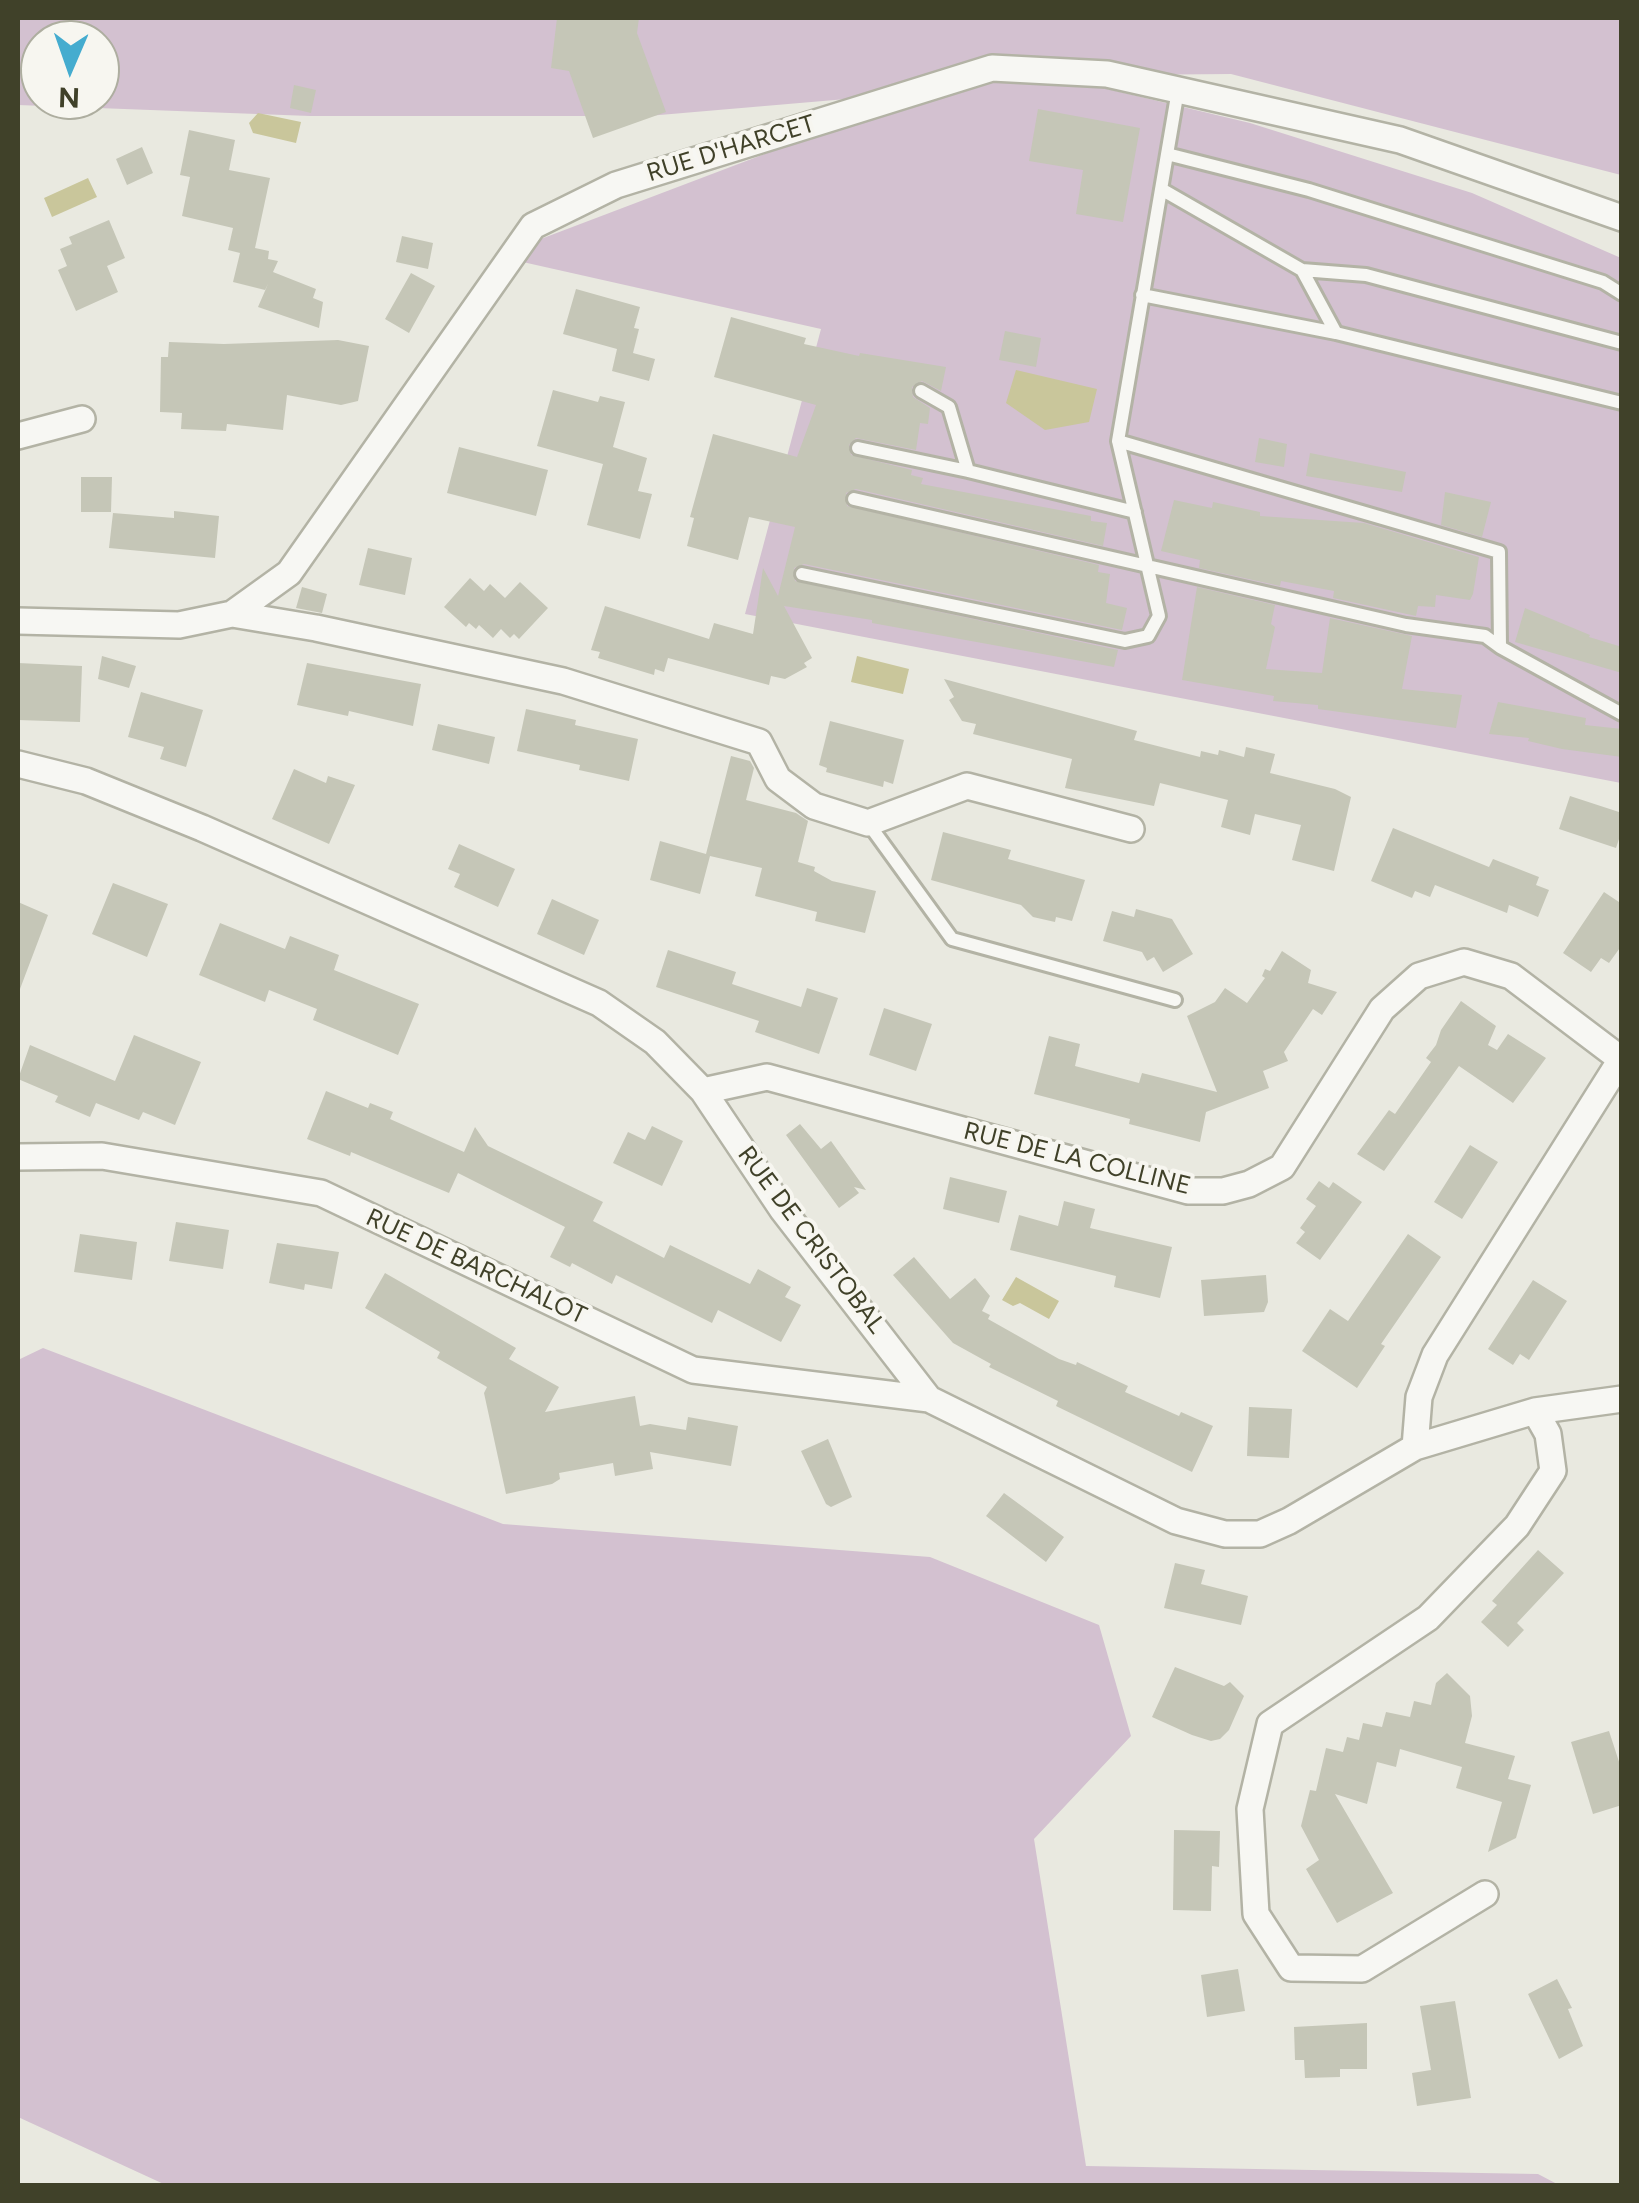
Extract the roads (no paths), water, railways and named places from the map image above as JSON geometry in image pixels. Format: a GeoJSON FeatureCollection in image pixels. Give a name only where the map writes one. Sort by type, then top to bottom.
{"type":"FeatureCollection","features":[{"type":"Feature","properties":{"kind":"street","name":"RUE D'HARCET"},"geometry":{"type":"LineString","coordinates":[[18,621],[178,625],[232,614],[289,573],[533,226],[616,186],[992,68],[1107,74],[1400,140],[1622,218]]}},
{"type":"Feature","properties":{"kind":"street"},"geometry":{"type":"LineString","coordinates":[[18,436],[82,418]]}},
{"type":"Feature","properties":{"kind":"street"},"geometry":{"type":"LineString","coordinates":[[232,614],[562,681],[759,742],[778,779],[814,806],[868,823],[966,786],[1131,829]]}},
{"type":"Feature","properties":{"kind":"street","name":"RUE DE CRISTOBAL"},"geometry":{"type":"LineString","coordinates":[[18,764],[86,781],[153,808],[599,1003],[654,1042],[702,1090],[782,1208],[929,1399],[1176,1521],[1225,1534],[1260,1534],[1290,1521],[1415,1447],[1535,1411],[1622,1399]]}},
{"type":"Feature","properties":{"kind":"street","name":"RUE DE LA COLLINE"},"geometry":{"type":"LineString","coordinates":[[702,1090],[767,1077],[1188,1191],[1222,1190],[1249,1184],[1282,1167],[1382,1009],[1419,976],[1464,962],[1512,976],[1621,1059]]}},
{"type":"Feature","properties":{"kind":"street"},"geometry":{"type":"LineString","coordinates":[[1415,1447],[1419,1397],[1435,1355],[1621,1059]]}},
{"type":"Feature","properties":{"kind":"street","name":"RUE DE BARCHALOT"},"geometry":{"type":"LineString","coordinates":[[18,1157],[102,1156],[321,1193],[694,1370],[929,1399]]}},
{"type":"Feature","properties":{"kind":"street"},"geometry":{"type":"LineString","coordinates":[[1486,1894],[1362,1969],[1290,1968],[1256,1914],[1250,1809],[1270,1724],[1428,1618],[1517,1526],[1553,1471],[1548,1434],[1535,1411]]}},
{"type":"Feature","properties":{"kind":"lane"},"geometry":{"type":"LineString","coordinates":[[802,574],[1125,641],[1148,636],[1159,616],[1118,441],[1178,90]]}},
{"type":"Feature","properties":{"kind":"lane"},"geometry":{"type":"LineString","coordinates":[[1167,154],[1309,190],[1604,282],[1622,294]]}},
{"type":"Feature","properties":{"kind":"lane"},"geometry":{"type":"LineString","coordinates":[[1161,189],[1302,270],[1366,276],[1622,343]]}},
{"type":"Feature","properties":{"kind":"lane"},"geometry":{"type":"LineString","coordinates":[[1302,270],[1336,333]]}},
{"type":"Feature","properties":{"kind":"lane"},"geometry":{"type":"LineString","coordinates":[[1142,294],[1336,333],[1622,403]]}},
{"type":"Feature","properties":{"kind":"lane"},"geometry":{"type":"LineString","coordinates":[[921,391],[949,407],[968,472]]}},
{"type":"Feature","properties":{"kind":"lane"},"geometry":{"type":"LineString","coordinates":[[1118,441],[1499,552],[1500,648]]}},
{"type":"Feature","properties":{"kind":"lane"},"geometry":{"type":"LineString","coordinates":[[858,448],[1135,512]]}},
{"type":"Feature","properties":{"kind":"lane"},"geometry":{"type":"LineString","coordinates":[[854,499],[1148,569],[1406,625],[1485,636],[1500,648],[1622,714]]}},
{"type":"Feature","properties":{"kind":"lane"},"geometry":{"type":"LineString","coordinates":[[868,823],[952,939],[1175,1000]]}}]}
